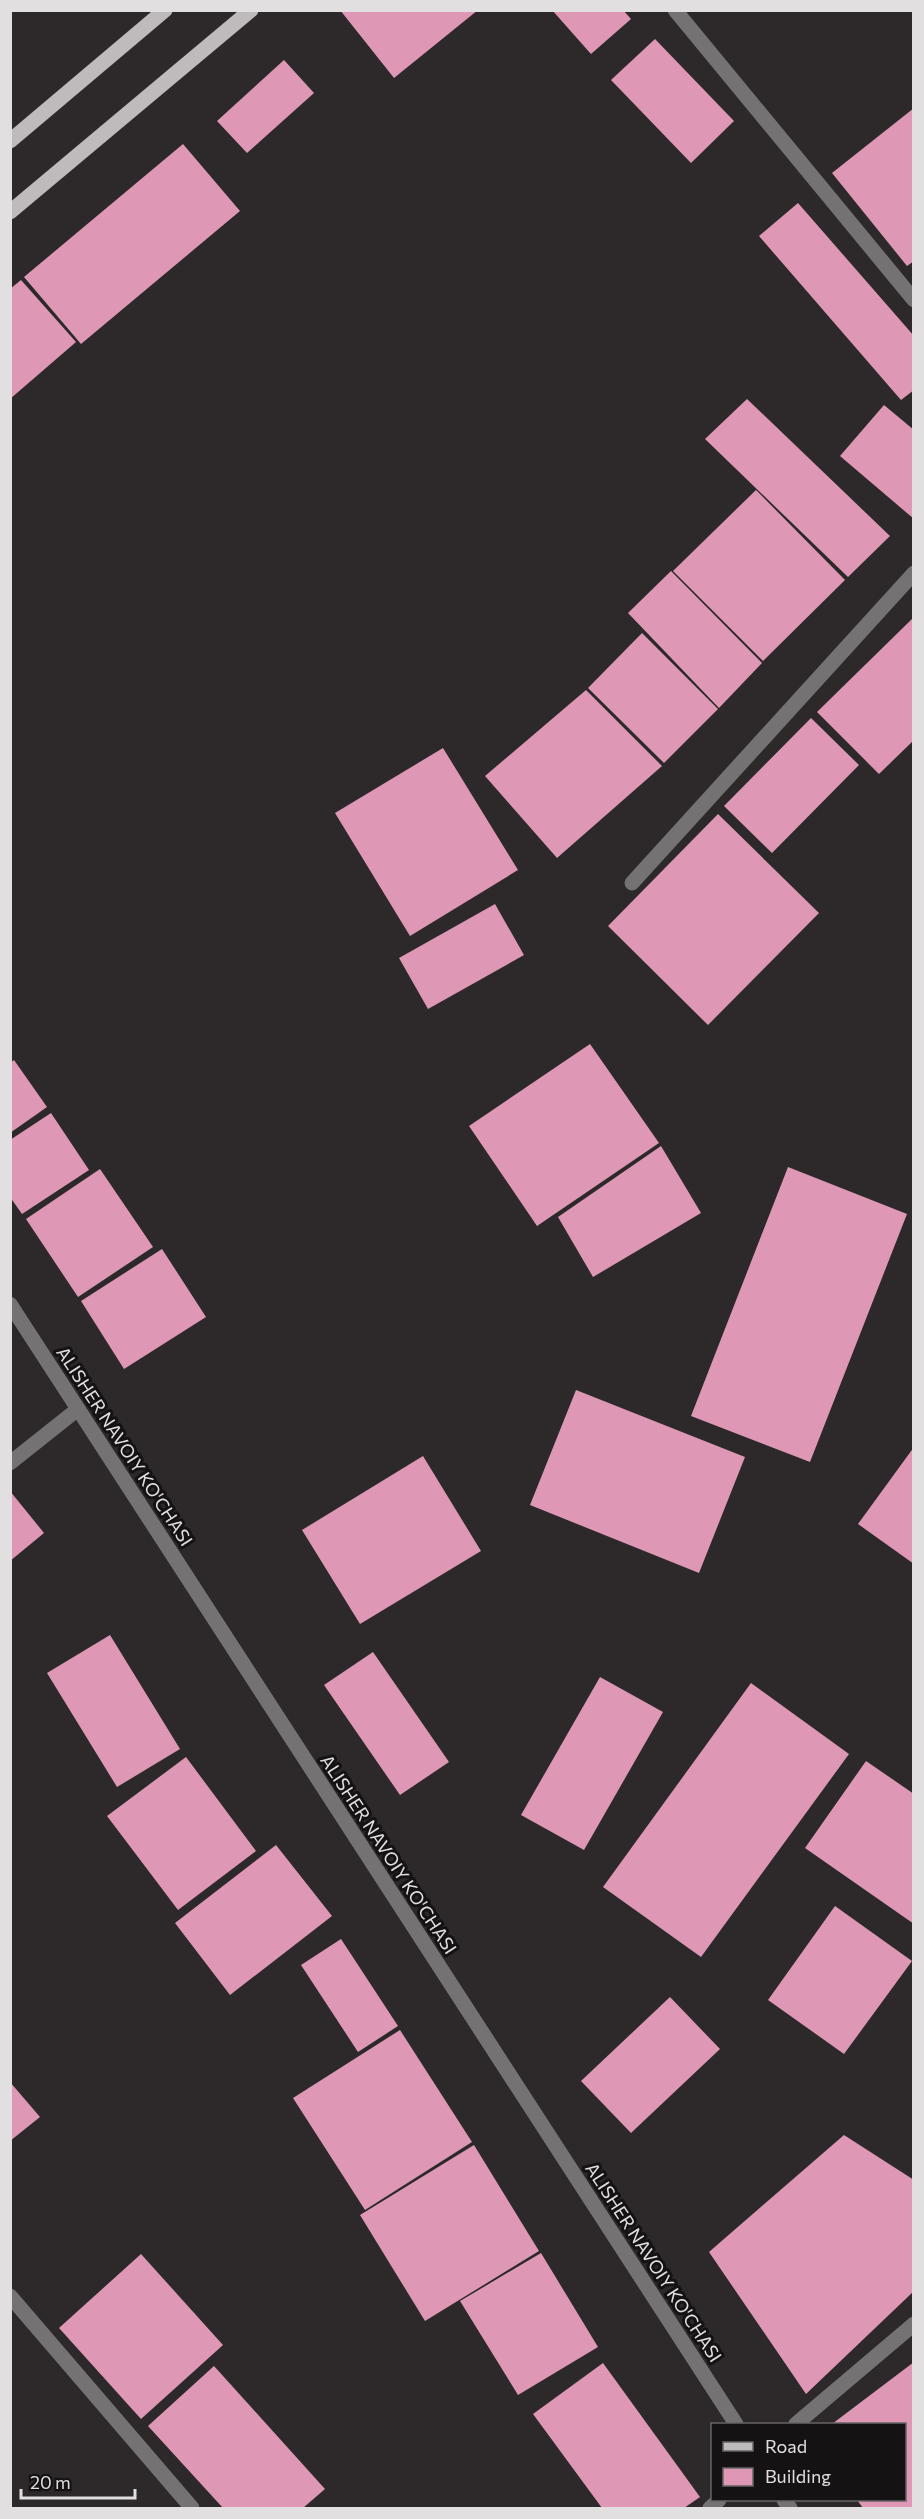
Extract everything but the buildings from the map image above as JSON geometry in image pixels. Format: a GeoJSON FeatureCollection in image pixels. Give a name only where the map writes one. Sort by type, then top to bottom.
{"type":"FeatureCollection","features":[{"type":"Feature","properties":{"kind":"main road"},"geometry":{"type":"LineString","coordinates":[[10,141],[165,10]]}},
{"type":"Feature","properties":{"kind":"main road"},"geometry":{"type":"LineString","coordinates":[[10,212],[251,10]]}},
{"type":"Feature","properties":{"kind":"street"},"geometry":{"type":"LineString","coordinates":[[675,10],[914,300]]}},
{"type":"Feature","properties":{"kind":"street"},"geometry":{"type":"LineString","coordinates":[[632,883],[914,573]]}},
{"type":"Feature","properties":{"kind":"street","name":"ALISHER NAVOIY KO'CHASI"},"geometry":{"type":"LineString","coordinates":[[10,1304],[735,2423]]}},
{"type":"Feature","properties":{"kind":"street"},"geometry":{"type":"LineString","coordinates":[[10,1463],[78,1409]]}},
{"type":"Feature","properties":{"kind":"street"},"geometry":{"type":"LineString","coordinates":[[10,2296],[192,2508]]}},
{"type":"Feature","properties":{"kind":"street"},"geometry":{"type":"LineString","coordinates":[[797,2423],[914,2324]]}}]}
